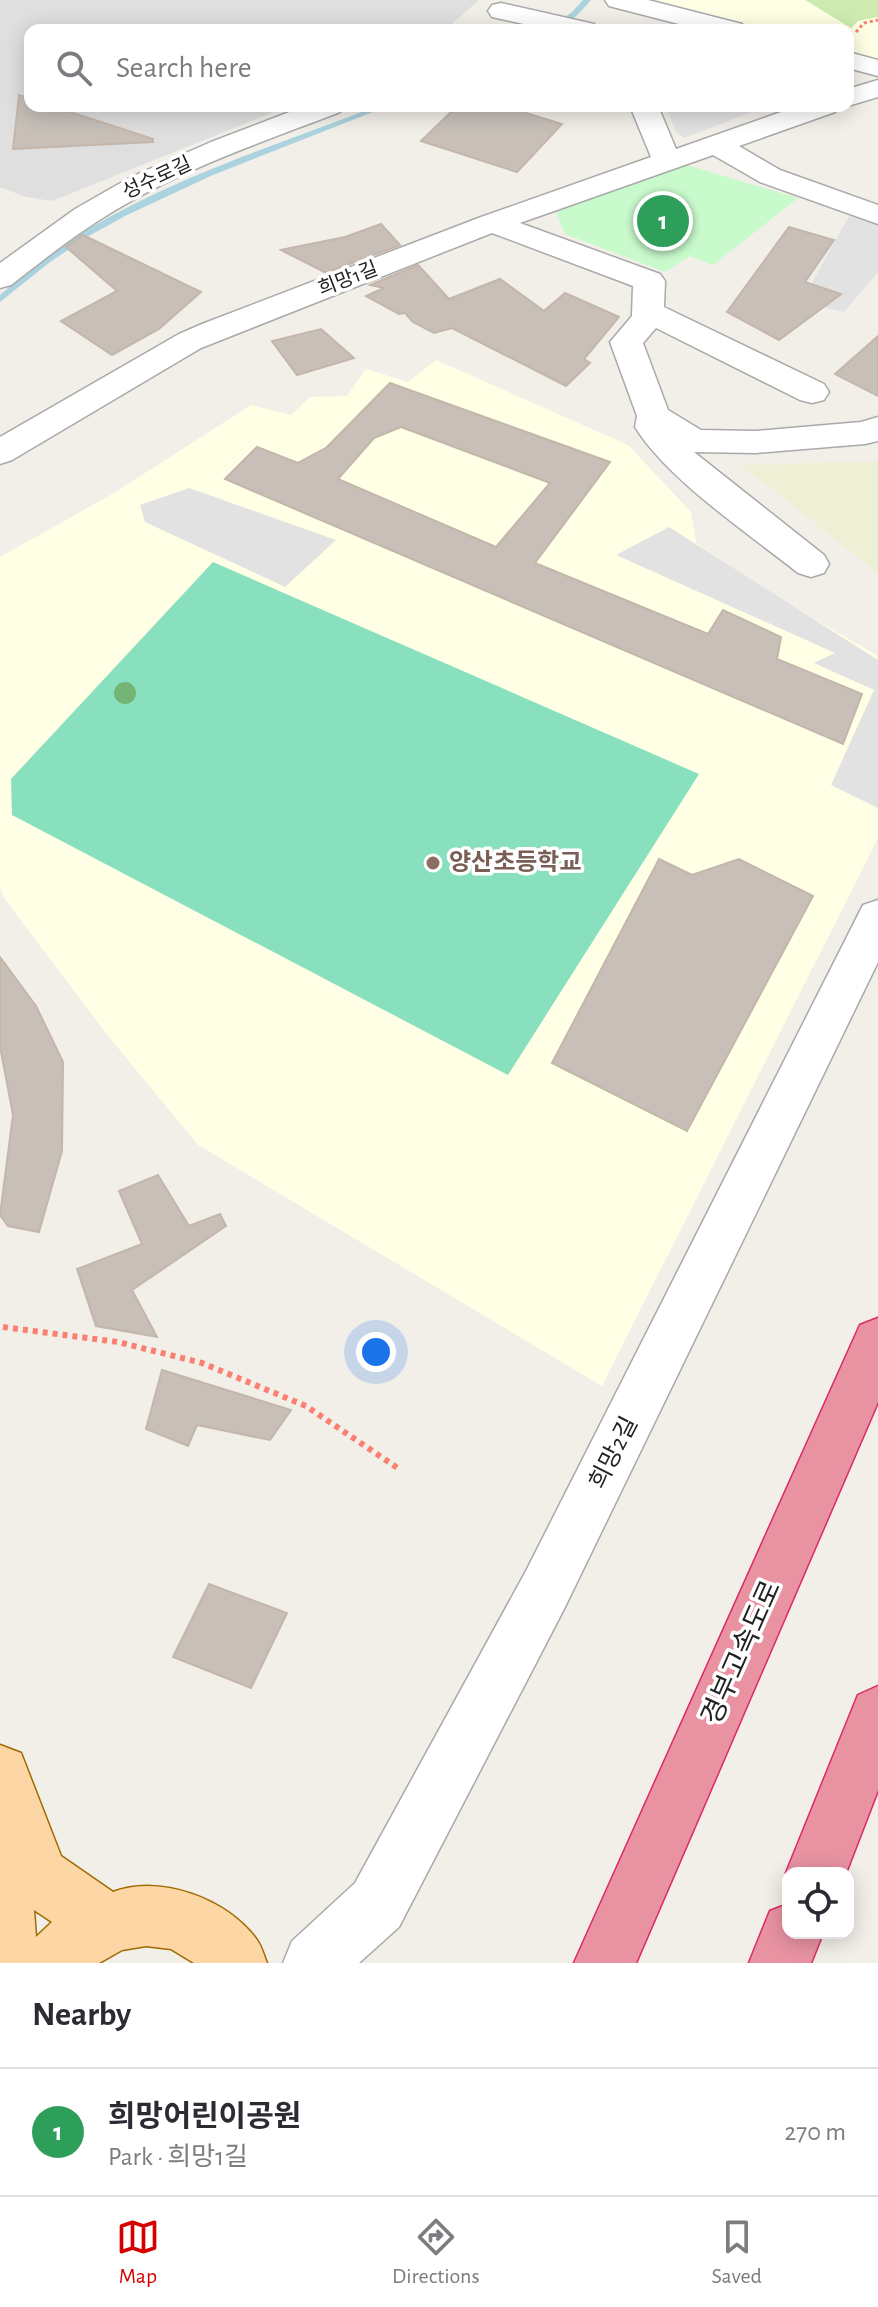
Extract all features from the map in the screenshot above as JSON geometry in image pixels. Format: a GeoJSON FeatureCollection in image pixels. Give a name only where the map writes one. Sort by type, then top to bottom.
{"type":"FeatureCollection","features":[{"type":"Feature","properties":{"kind":"highway","name":"경부고속도로"},"geometry":{"type":"LineString","coordinates":[[605,1963],[878,1343]]}},
{"type":"Feature","properties":{"kind":"highway"},"geometry":{"type":"LineString","coordinates":[[818,1867],[878,1715]]}},
{"type":"Feature","properties":{"kind":"highway"},"geometry":{"type":"LineString","coordinates":[[780,1963],[790,1939]]}},
{"type":"Feature","properties":{"kind":"main road"},"geometry":{"type":"LineString","coordinates":[[0,1774],[39,1877],[105,1923]]}},
{"type":"Feature","properties":{"kind":"main road"},"geometry":{"type":"LineString","coordinates":[[0,1861],[7,1963]]}},
{"type":"Feature","properties":{"kind":"main road"},"geometry":{"type":"LineString","coordinates":[[54,1963],[66,1949],[105,1923],[147,1914],[188,1921],[223,1946],[236,1963]]}},
{"type":"Feature","properties":{"kind":"street"},"geometry":{"type":"LineString","coordinates":[[618,0],[710,24]]}},
{"type":"Feature","properties":{"kind":"street"},"geometry":{"type":"LineString","coordinates":[[484,24],[507,6],[558,24]]}},
{"type":"Feature","properties":{"kind":"street"},"geometry":{"type":"LineString","coordinates":[[854,62],[878,68]]}},
{"type":"Feature","properties":{"kind":"street"},"geometry":{"type":"LineString","coordinates":[[854,96],[878,88]]}},
{"type":"Feature","properties":{"kind":"street","name":"성수로길"},"geometry":{"type":"LineString","coordinates":[[0,278],[52,238],[117,197],[200,157],[315,112]]}},
{"type":"Feature","properties":{"kind":"street"},"geometry":{"type":"LineString","coordinates":[[647,112],[667,161]]}},
{"type":"Feature","properties":{"kind":"street","name":"희망1길"},"geometry":{"type":"LineString","coordinates":[[0,452],[190,341],[492,223],[808,112]]}},
{"type":"Feature","properties":{"kind":"street"},"geometry":{"type":"LineString","coordinates":[[715,144],[770,176],[878,215]]}},
{"type":"Feature","properties":{"kind":"street"},"geometry":{"type":"LineString","coordinates":[[492,223],[649,281],[648,318],[626,342],[654,416],[652,427],[671,452],[811,564]]}},
{"type":"Feature","properties":{"kind":"street"},"geometry":{"type":"LineString","coordinates":[[649,312],[812,392]]}},
{"type":"Feature","properties":{"kind":"street"},"geometry":{"type":"LineString","coordinates":[[654,416],[694,441],[756,442],[876,430]]}},
{"type":"Feature","properties":{"kind":"street","name":"희망2길"},"geometry":{"type":"LineString","coordinates":[[314,1963],[377,1905],[545,1590],[878,918]]}},
{"type":"Feature","properties":{"kind":"path"},"geometry":{"type":"LineString","coordinates":[[871,21],[878,20]]}},
{"type":"Feature","properties":{"kind":"path"},"geometry":{"type":"LineString","coordinates":[[3,1327],[118,1342],[202,1363],[306,1406],[399,1469]]}},
{"type":"Feature","properties":{"kind":"shaded area"},"geometry":{"type":"Polygon","coordinates":[[[0,0],[479,0],[452,24],[24,24],[24,112],[274,112],[52,201],[26,197],[0,187],[0,0]]]}},
{"type":"Feature","properties":{"kind":"shaded area"},"geometry":{"type":"Polygon","coordinates":[[[654,0],[878,0],[878,59],[854,53],[854,24],[746,24],[654,0]]]}},
{"type":"Feature","properties":{"kind":"shaded area"},"geometry":{"type":"Polygon","coordinates":[[[668,112],[752,112],[684,138],[677,133],[668,112]]]}},
{"type":"Feature","properties":{"kind":"shaded area"},"geometry":{"type":"Polygon","coordinates":[[[849,216],[878,225],[878,272],[844,312],[801,302],[849,216]]]}},
{"type":"Feature","properties":{"kind":"shaded area","name":"양산초등학교"},"geometry":{"type":"Polygon","coordinates":[[[436,360],[628,445],[691,512],[696,543],[763,589],[878,656],[878,838],[602,1386],[198,1145],[105,1032],[4,898],[0,888],[0,557],[114,493],[251,405],[291,415],[310,397],[347,396],[366,369],[408,382],[436,360]]]}},
{"type":"Feature","properties":{"kind":"shaded area"},"geometry":{"type":"Polygon","coordinates":[[[878,461],[878,573],[741,465],[878,461]]]}},
{"type":"Feature","properties":{"kind":"shaded area"},"geometry":{"type":"Polygon","coordinates":[[[189,488],[336,540],[285,587],[145,522],[140,505],[189,488]]]}},
{"type":"Feature","properties":{"kind":"shaded area"},"geometry":{"type":"Polygon","coordinates":[[[669,527],[878,660],[878,808],[831,785],[874,690],[814,663],[835,653],[616,555],[669,527]]]}},
{"type":"Feature","properties":{"kind":"green space"},"geometry":{"type":"Polygon","coordinates":[[[805,0],[878,0],[878,17],[858,21],[854,25],[844,24],[805,0]]]}},
{"type":"Feature","properties":{"kind":"green space"},"geometry":{"type":"Polygon","coordinates":[[[687,165],[798,198],[713,265],[690,256],[665,272],[565,234],[555,209],[687,165]]]}},
{"type":"Feature","properties":{"kind":"green space"},"geometry":{"type":"Polygon","coordinates":[[[213,562],[699,774],[508,1075],[12,815],[11,779],[213,562]]]}},
{"type":"Feature","properties":{"kind":"building"},"geometry":{"type":"Polygon","coordinates":[[[19,95],[24,97],[24,112],[70,112],[153,139],[153,142],[13,149],[19,95]]]}},
{"type":"Feature","properties":{"kind":"building"},"geometry":{"type":"Polygon","coordinates":[[[451,112],[523,112],[562,124],[517,172],[421,141],[451,112]]]}},
{"type":"Feature","properties":{"kind":"building"},"geometry":{"type":"Polygon","coordinates":[[[381,224],[400,245],[326,273],[281,250],[345,237],[381,224]]]}},
{"type":"Feature","properties":{"kind":"building"},"geometry":{"type":"Polygon","coordinates":[[[789,227],[834,240],[805,282],[841,294],[779,340],[727,312],[789,227]]]}},
{"type":"Feature","properties":{"kind":"building"},"geometry":{"type":"Polygon","coordinates":[[[83,235],[201,292],[159,329],[112,355],[61,321],[117,291],[66,247],[83,235]]]}},
{"type":"Feature","properties":{"kind":"building"},"geometry":{"type":"Polygon","coordinates":[[[418,265],[449,299],[500,279],[544,311],[565,293],[619,317],[584,359],[590,363],[566,386],[452,328],[434,333],[413,322],[405,313],[399,314],[366,296],[384,288],[370,285],[418,265]]]}},
{"type":"Feature","properties":{"kind":"building"},"geometry":{"type":"Polygon","coordinates":[[[321,329],[354,358],[297,375],[272,341],[321,329]]]}},
{"type":"Feature","properties":{"kind":"building"},"geometry":{"type":"Polygon","coordinates":[[[878,336],[878,396],[835,374],[878,336]]]}},
{"type":"Feature","properties":{"kind":"building"},"geometry":{"type":"Polygon","coordinates":[[[390,383],[610,462],[535,563],[708,634],[723,610],[781,637],[777,659],[862,694],[843,744],[225,479],[257,447],[298,463],[326,448],[390,383]],[[401,427],[374,438],[338,479],[496,547],[550,483],[401,427]]]}},
{"type":"Feature","properties":{"kind":"building"},"geometry":{"type":"Polygon","coordinates":[[[659,859],[692,875],[739,859],[813,896],[687,1131],[552,1063],[659,859]]]}},
{"type":"Feature","properties":{"kind":"building"},"geometry":{"type":"Polygon","coordinates":[[[0,957],[36,1006],[63,1062],[62,1151],[39,1232],[8,1226],[0,1215],[13,1115],[0,1046],[0,957]]]}},
{"type":"Feature","properties":{"kind":"building"},"geometry":{"type":"Polygon","coordinates":[[[158,1175],[189,1226],[220,1214],[226,1226],[132,1290],[157,1337],[96,1326],[77,1269],[142,1244],[119,1191],[158,1175]]]}},
{"type":"Feature","properties":{"kind":"building"},"geometry":{"type":"Polygon","coordinates":[[[162,1370],[291,1410],[270,1440],[197,1425],[188,1446],[146,1429],[162,1370]]]}},
{"type":"Feature","properties":{"kind":"building"},"geometry":{"type":"Polygon","coordinates":[[[209,1584],[287,1613],[251,1688],[173,1657],[209,1584]]]}},
{"type":"Feature","properties":{"kind":"waterway"},"geometry":{"type":"LineString","coordinates":[[560,24],[575,14],[587,0]]}},
{"type":"Feature","properties":{"kind":"waterway"},"geometry":{"type":"LineString","coordinates":[[0,299],[47,260],[125,213],[211,174],[369,112]]}},
{"type":"Feature","properties":{"kind":"place","name":"희망어린이공원"},"geometry":{"type":"Point","coordinates":[663,221]}},
{"type":"Feature","properties":{"kind":"place","name":"양산초등학교"},"geometry":{"type":"Point","coordinates":[433,863]}}]}
